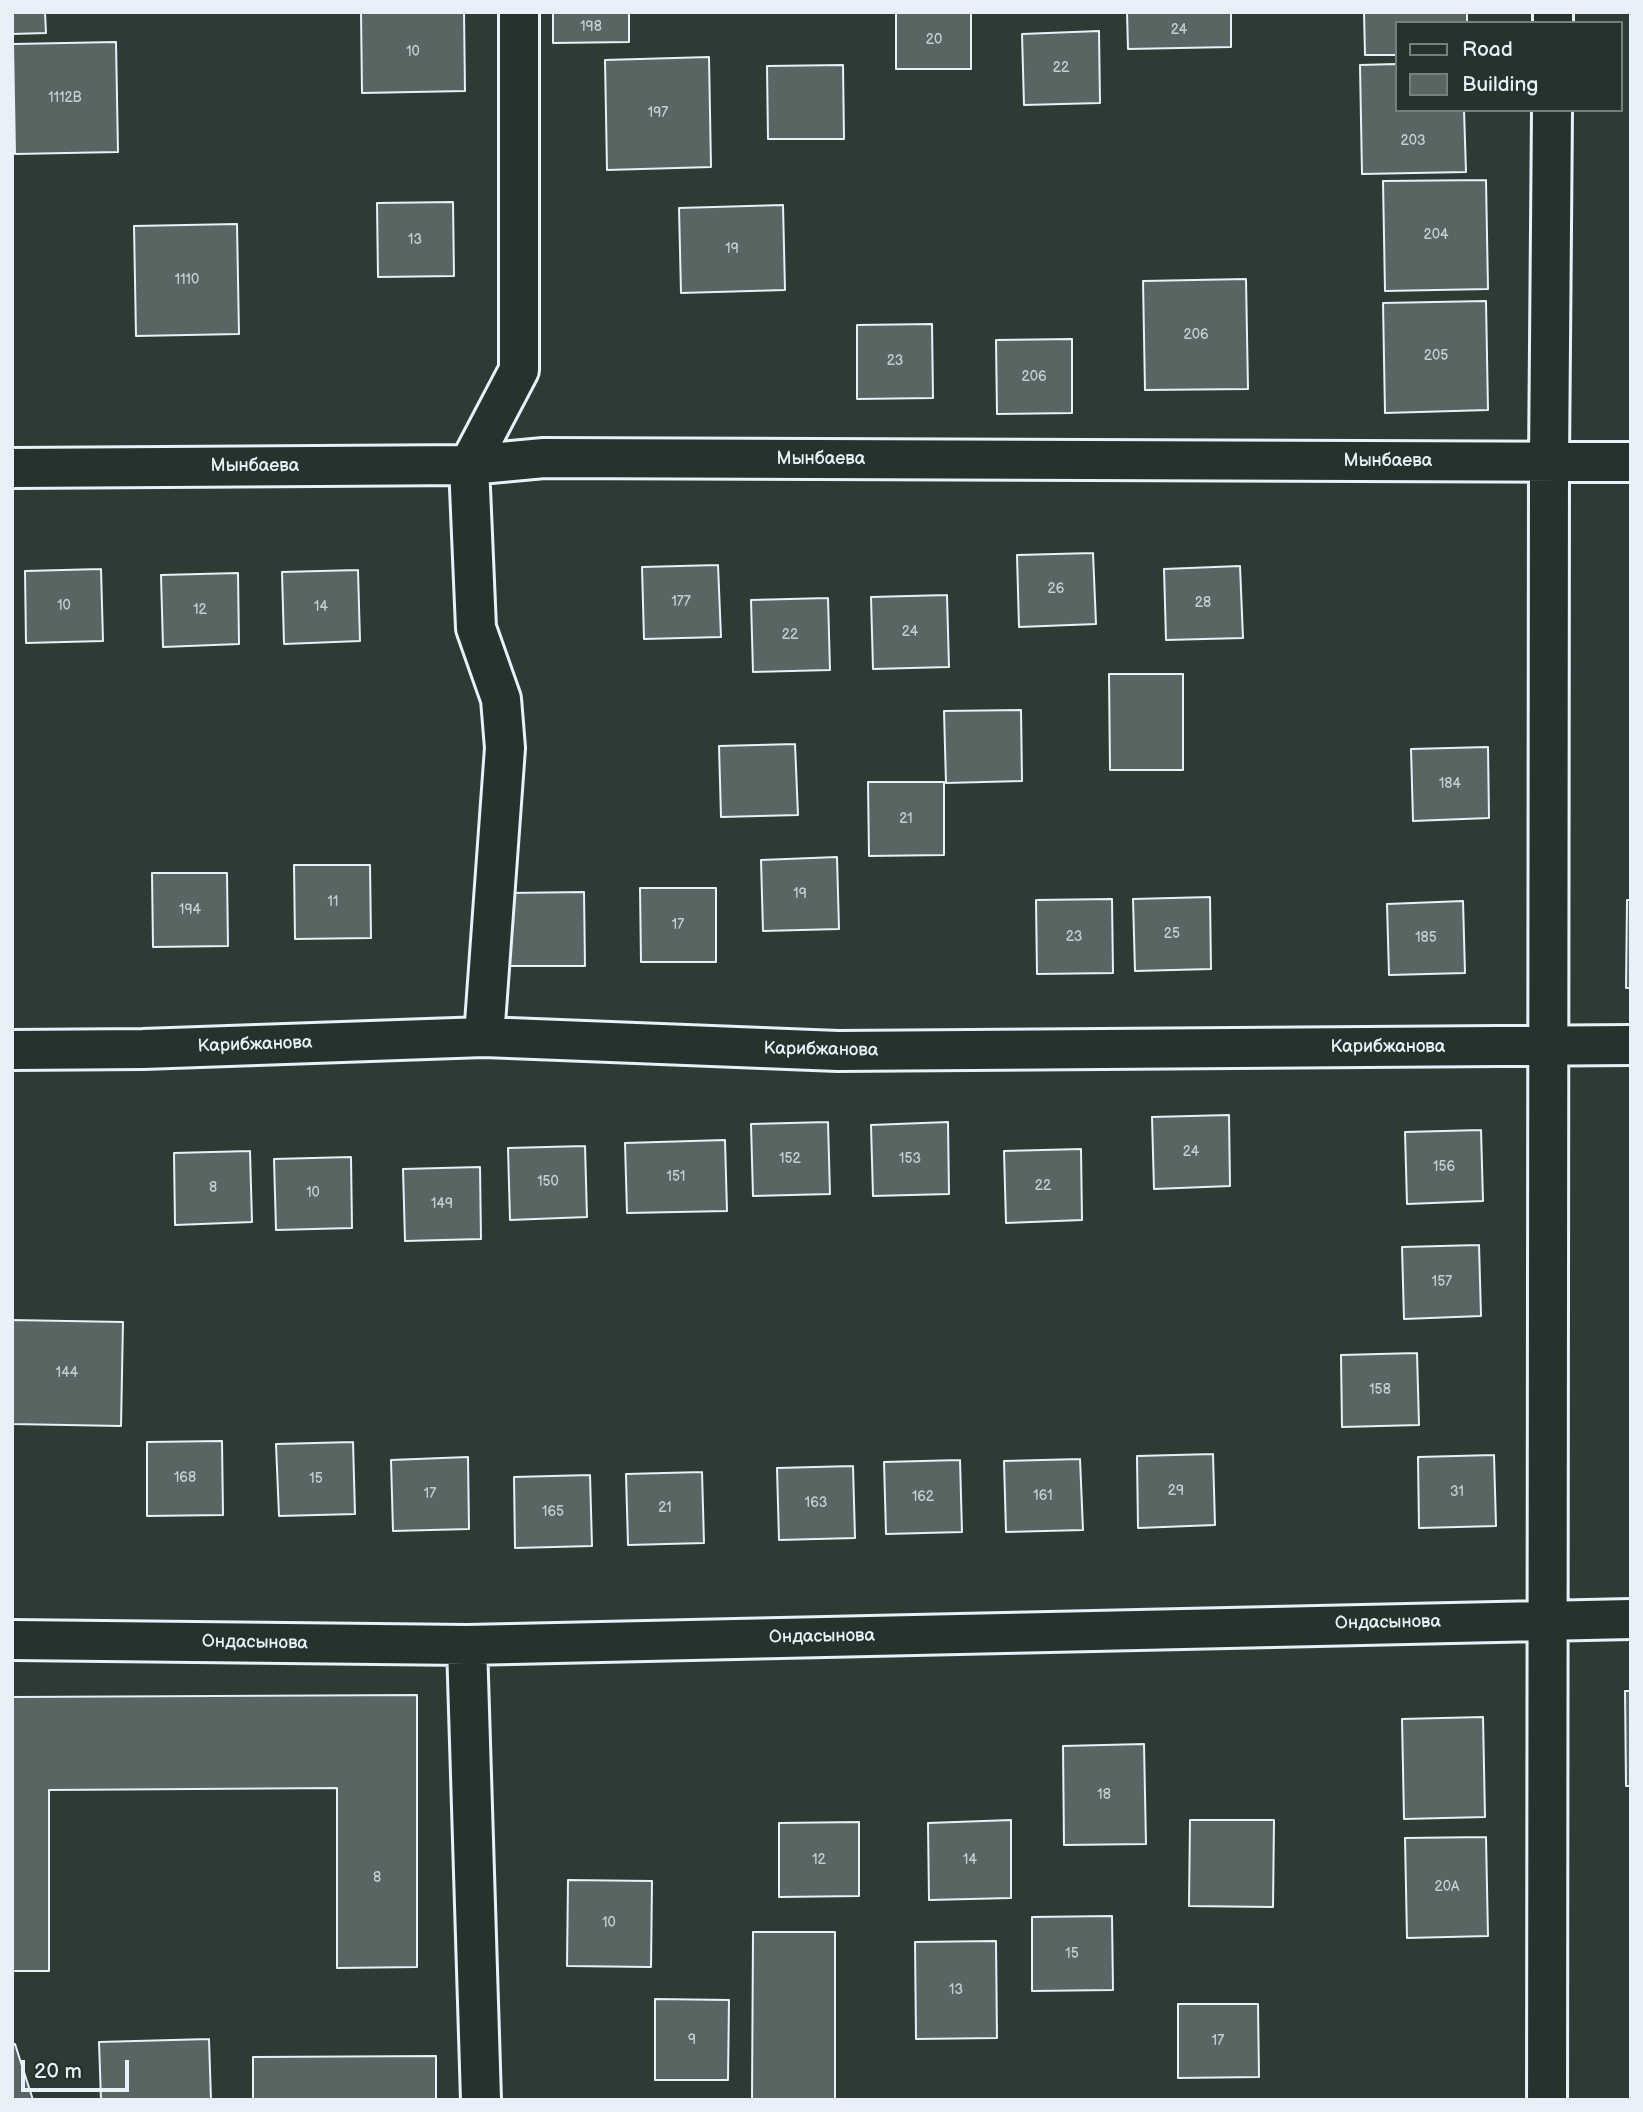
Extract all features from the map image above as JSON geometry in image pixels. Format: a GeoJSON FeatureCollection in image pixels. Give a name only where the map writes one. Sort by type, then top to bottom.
{"type":"FeatureCollection","features":[{"type":"Feature","properties":{"kind":"street"},"geometry":{"type":"LineString","coordinates":[[484,1037],[505,748],[501,699],[476,628],[469,465],[519,370],[519,12]]}},
{"type":"Feature","properties":{"kind":"street"},"geometry":{"type":"LineString","coordinates":[[1547,2100],[1549,461],[1552,112]]}},
{"type":"Feature","properties":{"kind":"street","name":"Мынбаева"},"geometry":{"type":"LineString","coordinates":[[12,468],[469,465],[544,458],[1631,462]]}},
{"type":"Feature","properties":{"kind":"street","name":"Карибжанова"},"geometry":{"type":"LineString","coordinates":[[12,1050],[143,1049],[484,1037],[838,1051],[1631,1045]]}},
{"type":"Feature","properties":{"kind":"street","name":"Ондасынова"},"geometry":{"type":"LineString","coordinates":[[12,1640],[467,1645],[1631,1619]]}},
{"type":"Feature","properties":{"kind":"street"},"geometry":{"type":"LineString","coordinates":[[467,1645],[481,2100]]}},
{"type":"Feature","properties":{"kind":"building"},"geometry":{"type":"Polygon","coordinates":[[[12,12],[45,12],[46,33],[12,34],[12,12]]]}},
{"type":"Feature","properties":{"kind":"building"},"geometry":{"type":"Polygon","coordinates":[[[361,12],[464,12],[465,91],[362,93],[361,12]]]}},
{"type":"Feature","properties":{"kind":"building"},"geometry":{"type":"Polygon","coordinates":[[[553,12],[629,12],[629,42],[553,43],[553,12]]]}},
{"type":"Feature","properties":{"kind":"building"},"geometry":{"type":"Polygon","coordinates":[[[896,12],[971,12],[971,69],[896,69],[896,12]]]}},
{"type":"Feature","properties":{"kind":"building"},"geometry":{"type":"Polygon","coordinates":[[[1127,12],[1231,12],[1231,47],[1128,49],[1127,12]]]}},
{"type":"Feature","properties":{"kind":"building"},"geometry":{"type":"Polygon","coordinates":[[[1364,12],[1467,12],[1467,21],[1394,21],[1394,55],[1365,55],[1364,12]]]}},
{"type":"Feature","properties":{"kind":"building"},"geometry":{"type":"Polygon","coordinates":[[[1099,31],[1100,103],[1024,105],[1022,34],[1099,31]]]}},
{"type":"Feature","properties":{"kind":"building"},"geometry":{"type":"Polygon","coordinates":[[[116,42],[118,152],[15,154],[13,44],[116,42]]]}},
{"type":"Feature","properties":{"kind":"building"},"geometry":{"type":"Polygon","coordinates":[[[709,57],[711,167],[607,170],[605,60],[709,57]]]}},
{"type":"Feature","properties":{"kind":"building"},"geometry":{"type":"Polygon","coordinates":[[[1394,64],[1394,112],[1464,112],[1466,172],[1362,174],[1360,65],[1394,64]]]}},
{"type":"Feature","properties":{"kind":"building"},"geometry":{"type":"Polygon","coordinates":[[[843,65],[844,139],[768,139],[767,66],[843,65]]]}},
{"type":"Feature","properties":{"kind":"building"},"geometry":{"type":"Polygon","coordinates":[[[1486,180],[1488,289],[1385,291],[1383,181],[1486,180]]]}},
{"type":"Feature","properties":{"kind":"building"},"geometry":{"type":"Polygon","coordinates":[[[453,202],[454,276],[378,277],[377,203],[453,202]]]}},
{"type":"Feature","properties":{"kind":"building"},"geometry":{"type":"Polygon","coordinates":[[[783,205],[785,290],[681,293],[679,208],[783,205]]]}},
{"type":"Feature","properties":{"kind":"building"},"geometry":{"type":"Polygon","coordinates":[[[237,224],[239,334],[136,336],[134,226],[237,224]]]}},
{"type":"Feature","properties":{"kind":"building"},"geometry":{"type":"Polygon","coordinates":[[[1246,279],[1248,389],[1145,390],[1143,281],[1246,279]]]}},
{"type":"Feature","properties":{"kind":"building"},"geometry":{"type":"Polygon","coordinates":[[[1486,301],[1488,410],[1385,413],[1383,303],[1486,301]]]}},
{"type":"Feature","properties":{"kind":"building"},"geometry":{"type":"Polygon","coordinates":[[[932,324],[933,398],[857,399],[857,325],[932,324]]]}},
{"type":"Feature","properties":{"kind":"building"},"geometry":{"type":"Polygon","coordinates":[[[1072,339],[1072,413],[997,414],[996,340],[1072,339]]]}},
{"type":"Feature","properties":{"kind":"building"},"geometry":{"type":"Polygon","coordinates":[[[1093,553],[1096,624],[1019,627],[1017,555],[1093,553]]]}},
{"type":"Feature","properties":{"kind":"building"},"geometry":{"type":"Polygon","coordinates":[[[718,565],[721,637],[644,639],[642,567],[718,565]]]}},
{"type":"Feature","properties":{"kind":"building"},"geometry":{"type":"Polygon","coordinates":[[[1240,566],[1243,638],[1166,640],[1164,569],[1240,566]]]}},
{"type":"Feature","properties":{"kind":"building"},"geometry":{"type":"Polygon","coordinates":[[[101,569],[103,641],[26,643],[25,571],[101,569]]]}},
{"type":"Feature","properties":{"kind":"building"},"geometry":{"type":"Polygon","coordinates":[[[358,570],[360,641],[284,644],[282,572],[358,570]]]}},
{"type":"Feature","properties":{"kind":"building"},"geometry":{"type":"Polygon","coordinates":[[[238,573],[239,644],[163,647],[161,575],[238,573]]]}},
{"type":"Feature","properties":{"kind":"building"},"geometry":{"type":"Polygon","coordinates":[[[947,595],[949,667],[873,669],[871,597],[947,595]]]}},
{"type":"Feature","properties":{"kind":"building"},"geometry":{"type":"Polygon","coordinates":[[[828,598],[830,670],[753,672],[751,600],[828,598]]]}},
{"type":"Feature","properties":{"kind":"building"},"geometry":{"type":"Polygon","coordinates":[[[1109,674],[1183,674],[1183,770],[1110,770],[1109,674]]]}},
{"type":"Feature","properties":{"kind":"building"},"geometry":{"type":"Polygon","coordinates":[[[1021,710],[1022,781],[946,783],[944,711],[1021,710]]]}},
{"type":"Feature","properties":{"kind":"building"},"geometry":{"type":"Polygon","coordinates":[[[795,744],[798,815],[721,817],[719,746],[795,744]]]}},
{"type":"Feature","properties":{"kind":"building"},"geometry":{"type":"Polygon","coordinates":[[[1488,747],[1489,818],[1413,821],[1411,749],[1488,747]]]}},
{"type":"Feature","properties":{"kind":"building"},"geometry":{"type":"Polygon","coordinates":[[[868,782],[944,782],[944,855],[869,856],[868,782]]]}},
{"type":"Feature","properties":{"kind":"building"},"geometry":{"type":"Polygon","coordinates":[[[837,857],[839,929],[763,931],[761,860],[837,857]]]}},
{"type":"Feature","properties":{"kind":"building"},"geometry":{"type":"Polygon","coordinates":[[[294,865],[370,865],[371,938],[295,939],[294,865]]]}},
{"type":"Feature","properties":{"kind":"building"},"geometry":{"type":"Polygon","coordinates":[[[152,873],[227,873],[228,946],[153,947],[152,873]]]}},
{"type":"Feature","properties":{"kind":"building"},"geometry":{"type":"Polygon","coordinates":[[[640,888],[716,888],[716,962],[641,962],[640,888]]]}},
{"type":"Feature","properties":{"kind":"building"},"geometry":{"type":"Polygon","coordinates":[[[584,892],[585,966],[510,966],[509,893],[584,892]]]}},
{"type":"Feature","properties":{"kind":"building"},"geometry":{"type":"Polygon","coordinates":[[[1210,897],[1211,969],[1135,971],[1133,899],[1210,897]]]}},
{"type":"Feature","properties":{"kind":"building"},"geometry":{"type":"Polygon","coordinates":[[[1112,899],[1113,973],[1037,974],[1036,900],[1112,899]]]}},
{"type":"Feature","properties":{"kind":"building"},"geometry":{"type":"Polygon","coordinates":[[[1627,900],[1631,900],[1631,988],[1626,988],[1627,900]]]}},
{"type":"Feature","properties":{"kind":"building"},"geometry":{"type":"Polygon","coordinates":[[[1463,901],[1465,973],[1389,975],[1387,904],[1463,901]]]}},
{"type":"Feature","properties":{"kind":"building"},"geometry":{"type":"Polygon","coordinates":[[[1229,1115],[1230,1186],[1154,1189],[1152,1117],[1229,1115]]]}},
{"type":"Feature","properties":{"kind":"building"},"geometry":{"type":"Polygon","coordinates":[[[828,1122],[830,1194],[753,1196],[751,1124],[828,1122]]]}},
{"type":"Feature","properties":{"kind":"building"},"geometry":{"type":"Polygon","coordinates":[[[948,1122],[949,1194],[873,1196],[871,1125],[948,1122]]]}},
{"type":"Feature","properties":{"kind":"building"},"geometry":{"type":"Polygon","coordinates":[[[1481,1130],[1483,1201],[1407,1204],[1405,1132],[1481,1130]]]}},
{"type":"Feature","properties":{"kind":"building"},"geometry":{"type":"Polygon","coordinates":[[[725,1140],[727,1211],[627,1213],[625,1143],[725,1140]]]}},
{"type":"Feature","properties":{"kind":"building"},"geometry":{"type":"Polygon","coordinates":[[[585,1146],[587,1217],[510,1220],[508,1148],[585,1146]]]}},
{"type":"Feature","properties":{"kind":"building"},"geometry":{"type":"Polygon","coordinates":[[[1081,1149],[1082,1220],[1006,1223],[1004,1151],[1081,1149]]]}},
{"type":"Feature","properties":{"kind":"building"},"geometry":{"type":"Polygon","coordinates":[[[250,1151],[252,1222],[175,1225],[174,1153],[250,1151]]]}},
{"type":"Feature","properties":{"kind":"building"},"geometry":{"type":"Polygon","coordinates":[[[351,1157],[352,1228],[276,1230],[274,1159],[351,1157]]]}},
{"type":"Feature","properties":{"kind":"building"},"geometry":{"type":"Polygon","coordinates":[[[480,1167],[481,1239],[405,1241],[403,1169],[480,1167]]]}},
{"type":"Feature","properties":{"kind":"building"},"geometry":{"type":"Polygon","coordinates":[[[1479,1245],[1481,1316],[1404,1319],[1402,1247],[1479,1245]]]}},
{"type":"Feature","properties":{"kind":"building"},"geometry":{"type":"Polygon","coordinates":[[[12,1320],[123,1322],[121,1426],[12,1424],[12,1320]]]}},
{"type":"Feature","properties":{"kind":"building"},"geometry":{"type":"Polygon","coordinates":[[[1417,1353],[1419,1425],[1342,1427],[1341,1355],[1417,1353]]]}},
{"type":"Feature","properties":{"kind":"building"},"geometry":{"type":"Polygon","coordinates":[[[222,1441],[223,1515],[147,1516],[147,1442],[222,1441]]]}},
{"type":"Feature","properties":{"kind":"building"},"geometry":{"type":"Polygon","coordinates":[[[353,1442],[355,1514],[279,1516],[276,1444],[353,1442]]]}},
{"type":"Feature","properties":{"kind":"building"},"geometry":{"type":"Polygon","coordinates":[[[1213,1454],[1215,1525],[1138,1528],[1137,1456],[1213,1454]]]}},
{"type":"Feature","properties":{"kind":"building"},"geometry":{"type":"Polygon","coordinates":[[[1494,1455],[1496,1526],[1419,1528],[1418,1457],[1494,1455]]]}},
{"type":"Feature","properties":{"kind":"building"},"geometry":{"type":"Polygon","coordinates":[[[468,1457],[469,1529],[393,1531],[391,1460],[468,1457]]]}},
{"type":"Feature","properties":{"kind":"building"},"geometry":{"type":"Polygon","coordinates":[[[1080,1459],[1083,1530],[1006,1532],[1004,1461],[1080,1459]]]}},
{"type":"Feature","properties":{"kind":"building"},"geometry":{"type":"Polygon","coordinates":[[[960,1460],[962,1532],[886,1534],[884,1462],[960,1460]]]}},
{"type":"Feature","properties":{"kind":"building"},"geometry":{"type":"Polygon","coordinates":[[[853,1466],[855,1538],[779,1540],[777,1468],[853,1466]]]}},
{"type":"Feature","properties":{"kind":"building"},"geometry":{"type":"Polygon","coordinates":[[[702,1472],[704,1543],[628,1545],[626,1474],[702,1472]]]}},
{"type":"Feature","properties":{"kind":"building"},"geometry":{"type":"Polygon","coordinates":[[[590,1475],[592,1546],[515,1548],[514,1477],[590,1475]]]}},
{"type":"Feature","properties":{"kind":"building"},"geometry":{"type":"Polygon","coordinates":[[[1625,1691],[1631,1691],[1631,1786],[1626,1786],[1625,1691]]]}},
{"type":"Feature","properties":{"kind":"building"},"geometry":{"type":"Polygon","coordinates":[[[417,1695],[417,1967],[337,1968],[337,1788],[49,1790],[49,1971],[12,1971],[12,1697],[417,1695]]]}},
{"type":"Feature","properties":{"kind":"building"},"geometry":{"type":"Polygon","coordinates":[[[1483,1717],[1485,1817],[1404,1819],[1402,1719],[1483,1717]]]}},
{"type":"Feature","properties":{"kind":"building"},"geometry":{"type":"Polygon","coordinates":[[[1144,1744],[1146,1844],[1064,1845],[1063,1746],[1144,1744]]]}},
{"type":"Feature","properties":{"kind":"building"},"geometry":{"type":"Polygon","coordinates":[[[1011,1820],[1011,1898],[929,1900],[928,1823],[1011,1820]]]}},
{"type":"Feature","properties":{"kind":"building"},"geometry":{"type":"Polygon","coordinates":[[[1190,1820],[1274,1820],[1273,1907],[1189,1906],[1190,1820]]]}},
{"type":"Feature","properties":{"kind":"building"},"geometry":{"type":"Polygon","coordinates":[[[859,1822],[859,1896],[779,1897],[779,1823],[859,1822]]]}},
{"type":"Feature","properties":{"kind":"building"},"geometry":{"type":"Polygon","coordinates":[[[1486,1837],[1488,1936],[1407,1938],[1405,1838],[1486,1837]]]}},
{"type":"Feature","properties":{"kind":"building"},"geometry":{"type":"Polygon","coordinates":[[[568,1880],[652,1881],[651,1967],[567,1966],[568,1880]]]}},
{"type":"Feature","properties":{"kind":"building"},"geometry":{"type":"Polygon","coordinates":[[[1112,1916],[1113,1990],[1032,1991],[1032,1917],[1112,1916]]]}},
{"type":"Feature","properties":{"kind":"building"},"geometry":{"type":"Polygon","coordinates":[[[753,1932],[835,1932],[835,2100],[752,2100],[753,1932]]]}},
{"type":"Feature","properties":{"kind":"building"},"geometry":{"type":"Polygon","coordinates":[[[996,1941],[997,2038],[916,2039],[915,1942],[996,1941]]]}},
{"type":"Feature","properties":{"kind":"building"},"geometry":{"type":"Polygon","coordinates":[[[1631,1998],[1631,2100],[1630,2100],[1631,1998]]]}},
{"type":"Feature","properties":{"kind":"building"},"geometry":{"type":"Polygon","coordinates":[[[655,1999],[729,2000],[728,2080],[655,2080],[655,1999]]]}},
{"type":"Feature","properties":{"kind":"building"},"geometry":{"type":"Polygon","coordinates":[[[1178,2004],[1258,2004],[1259,2077],[1178,2078],[1178,2004]]]}},
{"type":"Feature","properties":{"kind":"building"},"geometry":{"type":"Polygon","coordinates":[[[209,2039],[211,2100],[101,2100],[99,2042],[209,2039]]]}},
{"type":"Feature","properties":{"kind":"building"},"geometry":{"type":"Polygon","coordinates":[[[15,2044],[33,2100],[12,2100],[12,2045],[15,2044]]]}},
{"type":"Feature","properties":{"kind":"building"},"geometry":{"type":"Polygon","coordinates":[[[436,2056],[436,2100],[253,2100],[253,2057],[436,2056]]]}}]}
